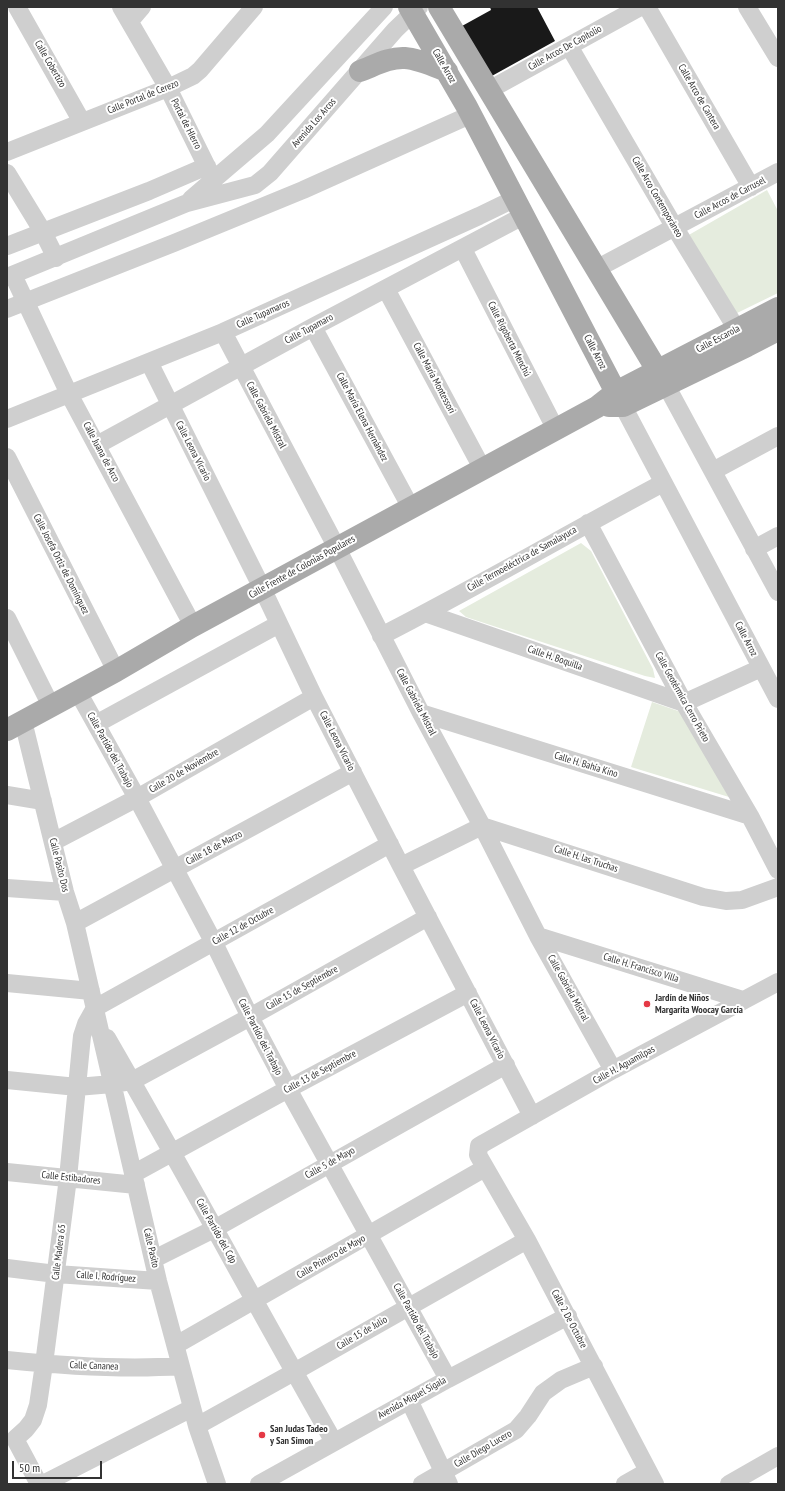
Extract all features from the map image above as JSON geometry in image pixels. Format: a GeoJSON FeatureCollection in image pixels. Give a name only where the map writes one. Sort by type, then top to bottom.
{"type":"FeatureCollection","features":[{"type":"Feature","properties":{"kind":"main road"},"geometry":{"type":"LineString","coordinates":[[439,7],[662,378]]}},
{"type":"Feature","properties":{"kind":"main road","name":"Calle Arroz"},"geometry":{"type":"LineString","coordinates":[[413,9],[619,399]]}},
{"type":"Feature","properties":{"kind":"main road"},"geometry":{"type":"LineString","coordinates":[[360,71],[390,60],[405,58],[447,71]]}},
{"type":"Feature","properties":{"kind":"main road","name":"Calle Escarola"},"geometry":{"type":"LineString","coordinates":[[662,378],[742,338],[778,308]]}},
{"type":"Feature","properties":{"kind":"main road","name":"Calle Escarola"},"geometry":{"type":"LineString","coordinates":[[742,338],[778,330]]}},
{"type":"Feature","properties":{"kind":"main road","name":"Calle Frente de Colonias Populares"},"geometry":{"type":"LineString","coordinates":[[15,726],[116,671],[193,626],[263,590],[482,468],[597,407],[619,399],[662,378]]}},
{"type":"Feature","properties":{"kind":"street","name":"Calle Cobertizo"},"geometry":{"type":"LineString","coordinates":[[17,7],[82,122]]}},
{"type":"Feature","properties":{"kind":"street"},"geometry":{"type":"LineString","coordinates":[[125,14],[142,7]]}},
{"type":"Feature","properties":{"kind":"street","name":"Calle Portal de Cerezo"},"geometry":{"type":"LineString","coordinates":[[7,152],[168,88],[193,76],[200,70],[254,7]]}},
{"type":"Feature","properties":{"kind":"street","name":"Calle Arcos De Capitolio"},"geometry":{"type":"LineString","coordinates":[[489,90],[640,7]]}},
{"type":"Feature","properties":{"kind":"street","name":"Calle Arco de Cantera"},"geometry":{"type":"LineString","coordinates":[[647,7],[751,186]]}},
{"type":"Feature","properties":{"kind":"street"},"geometry":{"type":"LineString","coordinates":[[746,7],[778,58]]}},
{"type":"Feature","properties":{"kind":"street","name":"Avenida Los Arcos"},"geometry":{"type":"LineString","coordinates":[[10,276],[187,203],[267,134],[378,9]]}},
{"type":"Feature","properties":{"kind":"street","name":"Avenida Los Arcos"},"geometry":{"type":"LineString","coordinates":[[7,246],[148,191],[214,180],[244,188],[255,185],[263,179],[300,140],[413,9]]}},
{"type":"Feature","properties":{"kind":"street","name":"Portal de HIerro"},"geometry":{"type":"LineString","coordinates":[[125,14],[168,88],[214,180]]}},
{"type":"Feature","properties":{"kind":"street","name":"Calle Arco Contemporáneo"},"geometry":{"type":"LineString","coordinates":[[569,46],[675,228],[742,338]]}},
{"type":"Feature","properties":{"kind":"street"},"geometry":{"type":"LineString","coordinates":[[7,309],[303,190],[470,115]]}},
{"type":"Feature","properties":{"kind":"street"},"geometry":{"type":"LineString","coordinates":[[7,173],[43,232],[56,258]]}},
{"type":"Feature","properties":{"kind":"street","name":"Calle Arcos de Carrusel"},"geometry":{"type":"LineString","coordinates":[[596,269],[751,186],[777,176]]}},
{"type":"Feature","properties":{"kind":"street","name":"Calle Tupamaro"},"geometry":{"type":"LineString","coordinates":[[97,445],[312,327],[463,249],[518,208]]}},
{"type":"Feature","properties":{"kind":"street","name":"Calle Tupamaros"},"geometry":{"type":"LineString","coordinates":[[7,419],[223,332],[479,216],[518,208]]}},
{"type":"Feature","properties":{"kind":"street","name":"Calle Rigoberta Menchú"},"geometry":{"type":"LineString","coordinates":[[463,249],[556,430]]}},
{"type":"Feature","properties":{"kind":"street","name":"Calle Juana de Arco"},"geometry":{"type":"LineString","coordinates":[[10,276],[25,301],[69,394],[193,626]]}},
{"type":"Feature","properties":{"kind":"street","name":"Calle María Montessori"},"geometry":{"type":"LineString","coordinates":[[386,289],[482,468]]}},
{"type":"Feature","properties":{"kind":"street","name":"Calle María Elena Hernández"},"geometry":{"type":"LineString","coordinates":[[312,327],[411,508]]}},
{"type":"Feature","properties":{"kind":"street","name":"Calle Gabriela Mistral"},"geometry":{"type":"LineString","coordinates":[[223,332],[337,548],[421,713],[482,826],[538,936],[613,1070]]}},
{"type":"Feature","properties":{"kind":"street","name":"Calle Leona Vicario"},"geometry":{"type":"LineString","coordinates":[[149,362],[169,405],[263,590],[314,697],[532,1116]]}},
{"type":"Feature","properties":{"kind":"street"},"geometry":{"type":"LineString","coordinates":[[662,378],[778,592]]}},
{"type":"Feature","properties":{"kind":"street","name":"Calle Arroz"},"geometry":{"type":"LineString","coordinates":[[619,399],[778,699]]}},
{"type":"Feature","properties":{"kind":"street"},"geometry":{"type":"LineString","coordinates":[[713,471],[778,436]]}},
{"type":"Feature","properties":{"kind":"street","name":"Calle Josefa Ortiz de Domínguez"},"geometry":{"type":"LineString","coordinates":[[7,457],[116,671]]}},
{"type":"Feature","properties":{"kind":"street","name":"Calle Termoeléctrica de Samalayuca"},"geometry":{"type":"LineString","coordinates":[[381,636],[664,483]]}},
{"type":"Feature","properties":{"kind":"street","name":"Calle Geotérmica Cerro Prieto"},"geometry":{"type":"LineString","coordinates":[[588,523],[684,703],[750,816],[778,870]]}},
{"type":"Feature","properties":{"kind":"street"},"geometry":{"type":"LineString","coordinates":[[754,549],[778,536]]}},
{"type":"Feature","properties":{"kind":"street","name":"Calle H. Boquilla"},"geometry":{"type":"LineString","coordinates":[[425,613],[684,703]]}},
{"type":"Feature","properties":{"kind":"street"},"geometry":{"type":"LineString","coordinates":[[7,618],[52,706]]}},
{"type":"Feature","properties":{"kind":"street"},"geometry":{"type":"LineString","coordinates":[[96,724],[279,624]]}},
{"type":"Feature","properties":{"kind":"street"},"geometry":{"type":"LineString","coordinates":[[684,703],[761,668]]}},
{"type":"Feature","properties":{"kind":"street","name":"Calle Partido del Trabajo"},"geometry":{"type":"LineString","coordinates":[[78,692],[137,798],[214,943],[250,1017],[288,1089],[448,1379]]}},
{"type":"Feature","properties":{"kind":"street","name":"Calle 20 de Noviembre"},"geometry":{"type":"LineString","coordinates":[[53,842],[137,798],[314,697]]}},
{"type":"Feature","properties":{"kind":"street","name":"Calle H. Bahía Kino"},"geometry":{"type":"LineString","coordinates":[[421,713],[750,816]]}},
{"type":"Feature","properties":{"kind":"street","name":"Calle Pasito Dos"},"geometry":{"type":"LineString","coordinates":[[15,726],[43,800],[75,922],[94,1007]]}},
{"type":"Feature","properties":{"kind":"street","name":"Calle 18 de Marzo"},"geometry":{"type":"LineString","coordinates":[[75,922],[353,772]]}},
{"type":"Feature","properties":{"kind":"street"},"geometry":{"type":"LineString","coordinates":[[7,795],[43,800]]}},
{"type":"Feature","properties":{"kind":"street"},"geometry":{"type":"LineString","coordinates":[[401,866],[482,826]]}},
{"type":"Feature","properties":{"kind":"street","name":"Calle H. las Truchas"},"geometry":{"type":"LineString","coordinates":[[482,826],[703,897],[726,901],[742,900],[778,887]]}},
{"type":"Feature","properties":{"kind":"street","name":"Calle 12 de Octubre"},"geometry":{"type":"LineString","coordinates":[[94,1007],[214,943],[390,844]]}},
{"type":"Feature","properties":{"kind":"street"},"geometry":{"type":"LineString","coordinates":[[7,888],[66,892]]}},
{"type":"Feature","properties":{"kind":"street","name":"Calle 15 de Septiembre"},"geometry":{"type":"LineString","coordinates":[[7,1080],[77,1087],[112,1084],[132,1080],[250,1017],[428,917]]}},
{"type":"Feature","properties":{"kind":"street","name":"Calle H. Francisco Villa"},"geometry":{"type":"LineString","coordinates":[[538,936],[743,1000]]}},
{"type":"Feature","properties":{"kind":"street","name":"Calle H. Aguamilpas"},"geometry":{"type":"LineString","coordinates":[[482,1162],[479,1146],[613,1070],[778,982]]}},
{"type":"Feature","properties":{"kind":"street"},"geometry":{"type":"LineString","coordinates":[[7,983],[94,1007]]}},
{"type":"Feature","properties":{"kind":"street","name":"Calle 13 de Septiembre"},"geometry":{"type":"LineString","coordinates":[[135,1180],[173,1152],[468,993]]}},
{"type":"Feature","properties":{"kind":"street","name":"Calle Partido del Cdp"},"geometry":{"type":"LineString","coordinates":[[94,1007],[132,1080],[334,1442]]}},
{"type":"Feature","properties":{"kind":"street","name":"Calle Pasito"},"geometry":{"type":"LineString","coordinates":[[94,1007],[158,1280],[196,1426],[217,1484]]}},
{"type":"Feature","properties":{"kind":"street","name":"Calle Madera 65"},"geometry":{"type":"LineString","coordinates":[[39,1484],[11,1440],[26,1429],[33,1420],[38,1405],[68,1178],[82,1036],[87,1020],[94,1007]]}},
{"type":"Feature","properties":{"kind":"street","name":"Calle 5 de Mayo"},"geometry":{"type":"LineString","coordinates":[[154,1259],[214,1228],[506,1065]]}},
{"type":"Feature","properties":{"kind":"street","name":"Calle Primero de Mayo"},"geometry":{"type":"LineString","coordinates":[[176,1345],[369,1236],[482,1162]]}},
{"type":"Feature","properties":{"kind":"street","name":"Calle 2 De Octubre"},"geometry":{"type":"LineString","coordinates":[[482,1162],[568,1316],[652,1478]]}},
{"type":"Feature","properties":{"kind":"street","name":"Calle Estibadores"},"geometry":{"type":"LineString","coordinates":[[7,1172],[68,1178],[135,1180]]}},
{"type":"Feature","properties":{"kind":"street","name":"Calle 15 de Julio"},"geometry":{"type":"LineString","coordinates":[[196,1426],[526,1240]]}},
{"type":"Feature","properties":{"kind":"street","name":"Calle I. Rodríguez"},"geometry":{"type":"LineString","coordinates":[[7,1268],[56,1274],[158,1280]]}},
{"type":"Feature","properties":{"kind":"street","name":"Avenida Miguel Sigala"},"geometry":{"type":"LineString","coordinates":[[259,1484],[409,1400],[568,1316]]}},
{"type":"Feature","properties":{"kind":"street","name":"Calle Cananea"},"geometry":{"type":"LineString","coordinates":[[7,1360],[44,1364],[128,1368],[181,1366]]}},
{"type":"Feature","properties":{"kind":"street","name":"Calle Diego Lucero"},"geometry":{"type":"LineString","coordinates":[[422,1484],[446,1478],[516,1430],[528,1416],[543,1393],[560,1380],[594,1366]]}},
{"type":"Feature","properties":{"kind":"street"},"geometry":{"type":"LineString","coordinates":[[409,1400],[446,1478]]}},
{"type":"Feature","properties":{"kind":"street"},"geometry":{"type":"LineString","coordinates":[[43,1484],[192,1408]]}},
{"type":"Feature","properties":{"kind":"street"},"geometry":{"type":"LineString","coordinates":[[729,1484],[778,1456]]}},
{"type":"Feature","properties":{"kind":"street"},"geometry":{"type":"LineString","coordinates":[[625,1484],[652,1478]]}},
{"type":"Feature","properties":{"kind":"shaded area"},"geometry":{"type":"Polygon","coordinates":[[[767,190],[778,211],[778,293],[735,314],[687,236],[767,190]]]}},
{"type":"Feature","properties":{"kind":"shaded area"},"geometry":{"type":"Polygon","coordinates":[[[581,543],[591,551],[653,669],[655,678],[466,617],[459,611],[581,543]]]}},
{"type":"Feature","properties":{"kind":"shaded area"},"geometry":{"type":"Polygon","coordinates":[[[652,702],[681,712],[729,797],[631,767],[652,702]]]}},
{"type":"Feature","properties":{"kind":"building"},"geometry":{"type":"Polygon","coordinates":[[[490,7],[537,7],[555,41],[490,77],[462,26],[491,10],[490,7]]]}},
{"type":"Feature","properties":{"kind":"place","name":"Jardín de Niños Margarita Woocay García"},"geometry":{"type":"Point","coordinates":[647,1004]}},
{"type":"Feature","properties":{"kind":"place","name":"San Judas Tadeo y San Simon"},"geometry":{"type":"Point","coordinates":[262,1435]}}]}
